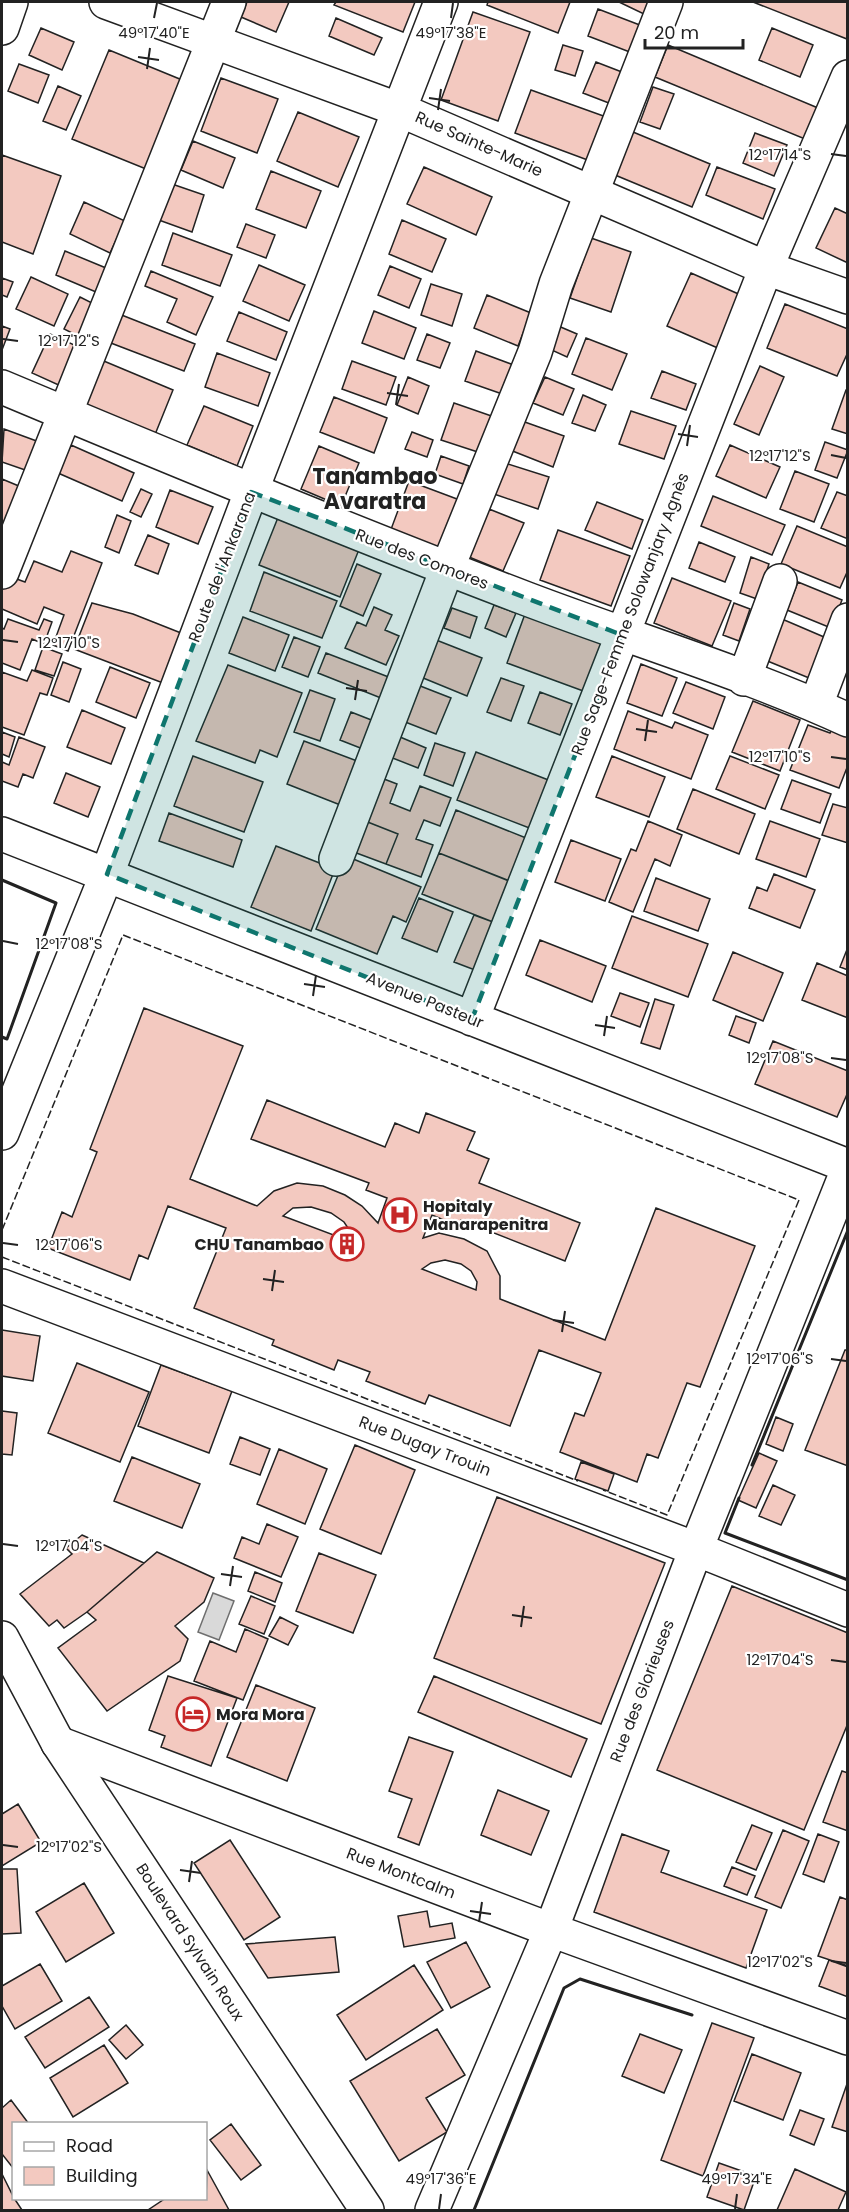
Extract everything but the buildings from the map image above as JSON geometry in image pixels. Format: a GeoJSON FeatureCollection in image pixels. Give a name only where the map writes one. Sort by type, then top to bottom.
{"type":"FeatureCollection","features":[{"type":"Feature","properties":{"kind":"street"},"geometry":{"type":"LineString","coordinates":[[2,28],[12,2]]}},
{"type":"Feature","properties":{"kind":"street","name":"Rue Sainte-Marie"},"geometry":{"type":"LineString","coordinates":[[106,2],[400,110],[766,268],[848,297]]}},
{"type":"Feature","properties":{"kind":"street"},"geometry":{"type":"LineString","coordinates":[[2,572],[230,2]]}},
{"type":"Feature","properties":{"kind":"street","name":"Route de l'Ankarana"},"geometry":{"type":"LineString","coordinates":[[2,1132],[107,874],[251,492],[441,2]]}},
{"type":"Feature","properties":{"kind":"street"},"geometry":{"type":"LineString","coordinates":[[336,859],[447,569],[535,352],[556,284],[666,2]]}},
{"type":"Feature","properties":{"kind":"street","name":"Rue Sage-Femme Solowanjary Agnès"},"geometry":{"type":"LineString","coordinates":[[472,1019],[766,268],[848,76]]}},
{"type":"Feature","properties":{"kind":"street","name":"Rue des Comores"},"geometry":{"type":"LineString","coordinates":[[2,387],[251,492],[622,635],[816,705],[848,720]]}},
{"type":"Feature","properties":{"kind":"street"},"geometry":{"type":"LineString","coordinates":[[744,679],[780,581]]}},
{"type":"Feature","properties":{"kind":"street"},"geometry":{"type":"LineString","coordinates":[[816,705],[848,620]]}},
{"type":"Feature","properties":{"kind":"street","name":"Avenue Pasteur"},"geometry":{"type":"LineString","coordinates":[[2,834],[848,1168]]}},
{"type":"Feature","properties":{"kind":"street","name":"Rue des Glorieuses"},"geometry":{"type":"LineString","coordinates":[[432,2211],[551,1930],[696,1549],[848,1168]]}},
{"type":"Feature","properties":{"kind":"street","name":"Rue Dugay Trouin"},"geometry":{"type":"LineString","coordinates":[[2,1286],[696,1549],[848,1610]]}},
{"type":"Feature","properties":{"kind":"street","name":"Boulevard Sylvain Roux"},"geometry":{"type":"LineString","coordinates":[[2,1638],[58,1743],[367,2211]]}},
{"type":"Feature","properties":{"kind":"street","name":"Rue Montcalm"},"geometry":{"type":"LineString","coordinates":[[58,1743],[551,1930],[848,2038]]}},
{"type":"Feature","properties":{"kind":"highlighted area"},"geometry":{"type":"Polygon","coordinates":[[[251,492],[622,635],[472,1019],[107,874],[251,492]]]}},
{"type":"Feature","properties":{"kind":"shaded area"},"geometry":{"type":"Polygon","coordinates":[[[213,1593],[234,1601],[219,1640],[198,1632],[213,1593]]]}},
{"type":"Feature","properties":{"kind":"fence"},"geometry":{"type":"LineString","coordinates":[[2,1230],[123,935],[799,1200],[667,1515],[603,1490]]}},
{"type":"Feature","properties":{"kind":"fence"},"geometry":{"type":"LineString","coordinates":[[2,1257],[578,1481]]}},
{"type":"Feature","properties":{"kind":"wall"},"geometry":{"type":"LineString","coordinates":[[2,880],[56,903],[7,1039],[2,1037]]}},
{"type":"Feature","properties":{"kind":"wall"},"geometry":{"type":"LineString","coordinates":[[752,1465],[848,1230]]}},
{"type":"Feature","properties":{"kind":"wall"},"geometry":{"type":"LineString","coordinates":[[739,1498],[725,1533],[848,1580]]}},
{"type":"Feature","properties":{"kind":"wall"},"geometry":{"type":"LineString","coordinates":[[474,2210],[564,1988],[580,1979],[692,2015]]}},
{"type":"Feature","properties":{"kind":"place","name":"Hopitaly Manarapenitra"},"geometry":{"type":"Point","coordinates":[400,1215]}},
{"type":"Feature","properties":{"kind":"place","name":"CHU Tanambao"},"geometry":{"type":"Point","coordinates":[347,1244]}},
{"type":"Feature","properties":{"kind":"place","name":"Mora Mora"},"geometry":{"type":"Point","coordinates":[193,1714]}},
{"type":"Feature","properties":{"kind":"district","name":"Tanambao Avaratra"},"geometry":{"type":"Point","coordinates":[375,488]}}]}
